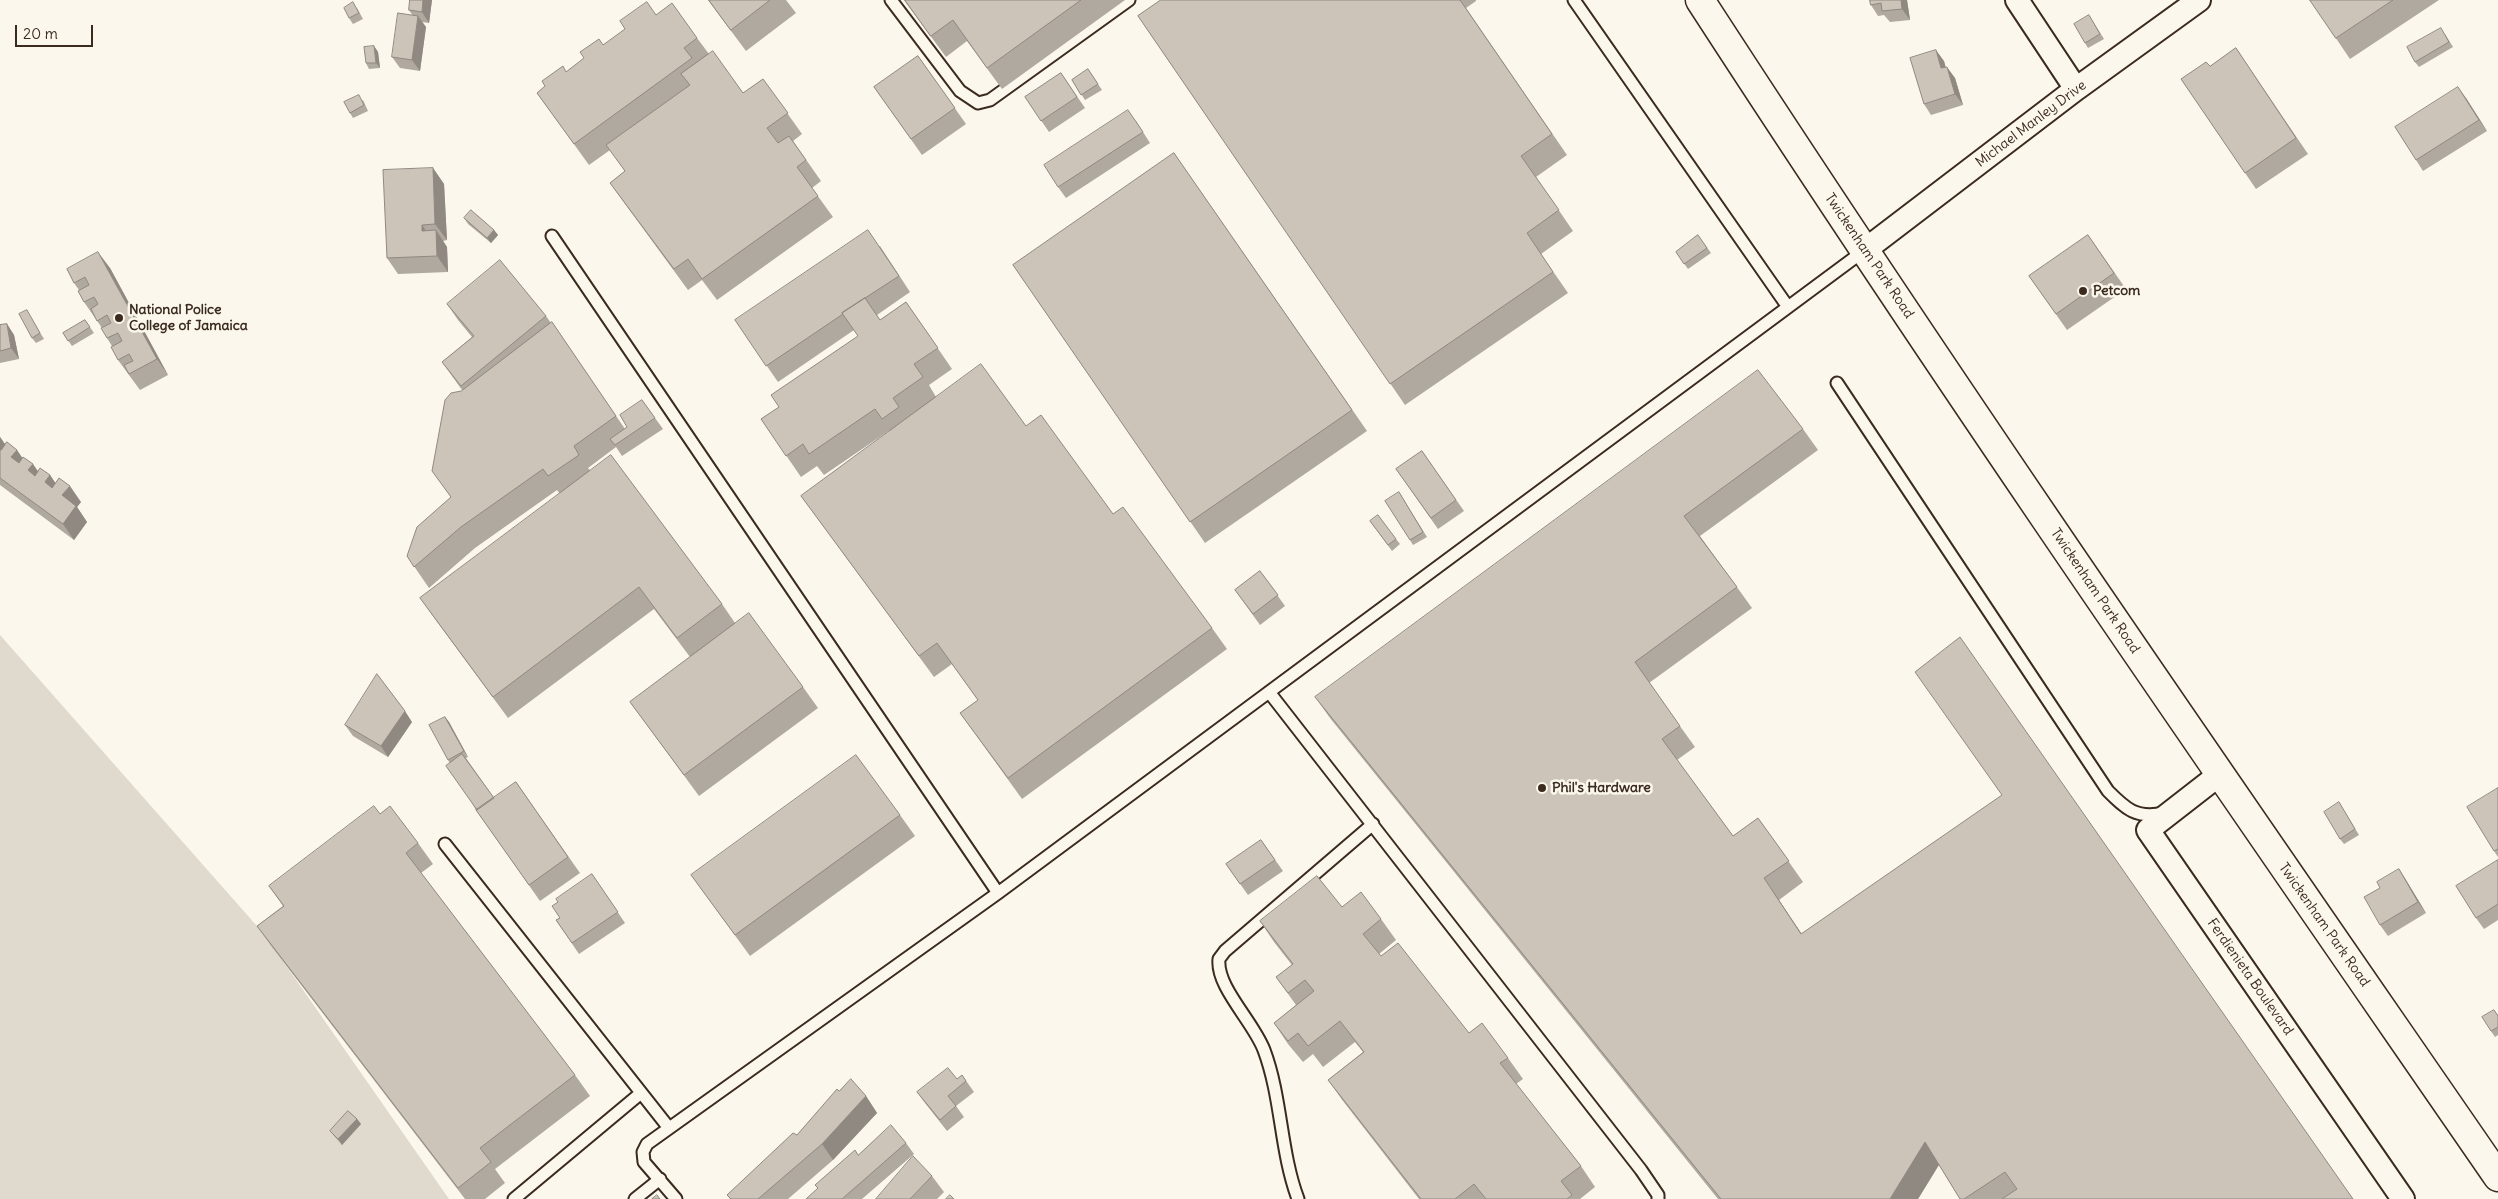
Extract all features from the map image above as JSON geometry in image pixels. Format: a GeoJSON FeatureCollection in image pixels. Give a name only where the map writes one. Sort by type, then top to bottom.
{"type":"FeatureCollection","features":[{"type":"Feature","properties":{"kind":"main road","name":"Twickenham Park Road"},"geometry":{"type":"LineString","coordinates":[[1700,0],[1820,184],[2220,774],[2498,1177]]}},
{"type":"Feature","properties":{"kind":"street"},"geometry":{"type":"LineString","coordinates":[[2017,0],[2076,89]]}},
{"type":"Feature","properties":{"kind":"street","name":"Michael Manley Drive"},"geometry":{"type":"LineString","coordinates":[[1865,250],[2076,89],[2199,0]]}},
{"type":"Feature","properties":{"kind":"street","name":"Ferdienieta Boulevard"},"geometry":{"type":"LineString","coordinates":[[2220,774],[2148,830],[2403,1199]]}},
{"type":"Feature","properties":{"kind":"lane"},"geometry":{"type":"LineString","coordinates":[[891,0],[960,91],[978,103],[990,100],[1129,0]]}},
{"type":"Feature","properties":{"kind":"lane"},"geometry":{"type":"LineString","coordinates":[[1574,0],[1788,307]]}},
{"type":"Feature","properties":{"kind":"lane"},"geometry":{"type":"LineString","coordinates":[[552,236],[998,893]]}},
{"type":"Feature","properties":{"kind":"lane"},"geometry":{"type":"LineString","coordinates":[[676,1199],[644,1162],[642,1152],[647,1144],[998,893],[1865,250]]}},
{"type":"Feature","properties":{"kind":"lane"},"geometry":{"type":"LineString","coordinates":[[1837,384],[2108,791],[2127,810],[2153,816],[2173,811]]}},
{"type":"Feature","properties":{"kind":"lane"},"geometry":{"type":"LineString","coordinates":[[1269,692],[1641,1170],[1658,1195],[1658,1199]]}},
{"type":"Feature","properties":{"kind":"lane"},"geometry":{"type":"LineString","coordinates":[[1298,1199],[1292,1182],[1280,1116],[1265,1051],[1246,1016],[1221,980],[1219,959],[1225,951],[1373,824]]}},
{"type":"Feature","properties":{"kind":"lane"},"geometry":{"type":"LineString","coordinates":[[445,844],[669,1128]]}},
{"type":"Feature","properties":{"kind":"lane"},"geometry":{"type":"LineString","coordinates":[[514,1199],[641,1093]]}},
{"type":"Feature","properties":{"kind":"lane"},"geometry":{"type":"LineString","coordinates":[[635,1199],[660,1179]]}},
{"type":"Feature","properties":{"kind":"shaded area"},"geometry":{"type":"Polygon","coordinates":[[[0,635],[264,934],[449,1199],[0,1199],[0,635]]]}},
{"type":"Feature","properties":{"kind":"building"},"geometry":{"type":"Polygon","coordinates":[[[410,0],[423,0],[422,12],[409,10],[410,0]]]}},
{"type":"Feature","properties":{"kind":"building"},"geometry":{"type":"Polygon","coordinates":[[[709,0],[770,0],[731,30],[709,0]]]}},
{"type":"Feature","properties":{"kind":"building"},"geometry":{"type":"Polygon","coordinates":[[[905,0],[1081,0],[987,68],[953,20],[931,36],[905,0]]]}},
{"type":"Feature","properties":{"kind":"building"},"geometry":{"type":"Polygon","coordinates":[[[1161,0],[1460,0],[1552,134],[1521,156],[1559,210],[1527,233],[1553,272],[1390,384],[1138,16],[1161,0]]]}},
{"type":"Feature","properties":{"kind":"building"},"geometry":{"type":"Polygon","coordinates":[[[1870,0],[1901,0],[1902,9],[1882,11],[1881,3],[1871,5],[1870,0]]]}},
{"type":"Feature","properties":{"kind":"building"},"geometry":{"type":"Polygon","coordinates":[[[2310,0],[2393,0],[2336,38],[2310,0]]]}},
{"type":"Feature","properties":{"kind":"building"},"geometry":{"type":"Polygon","coordinates":[[[353,2],[359,13],[349,18],[344,8],[353,2]]]}},
{"type":"Feature","properties":{"kind":"building"},"geometry":{"type":"Polygon","coordinates":[[[647,2],[656,15],[672,3],[697,38],[684,48],[692,58],[574,144],[537,93],[545,86],[542,81],[563,66],[566,72],[584,58],[580,52],[599,39],[603,45],[625,29],[620,21],[647,2]]]}},
{"type":"Feature","properties":{"kind":"building"},"geometry":{"type":"Polygon","coordinates":[[[398,13],[418,16],[412,60],[392,57],[398,13]]]}},
{"type":"Feature","properties":{"kind":"building"},"geometry":{"type":"Polygon","coordinates":[[[2089,15],[2100,34],[2085,43],[2074,24],[2089,15]]]}},
{"type":"Feature","properties":{"kind":"building"},"geometry":{"type":"Polygon","coordinates":[[[2441,28],[2449,42],[2415,62],[2407,47],[2441,28]]]}},
{"type":"Feature","properties":{"kind":"building"},"geometry":{"type":"Polygon","coordinates":[[[374,46],[376,63],[366,63],[364,47],[374,46]]]}},
{"type":"Feature","properties":{"kind":"building"},"geometry":{"type":"Polygon","coordinates":[[[2236,48],[2296,138],[2245,173],[2181,79],[2206,62],[2210,66],[2236,48]]]}},
{"type":"Feature","properties":{"kind":"building"},"geometry":{"type":"Polygon","coordinates":[[[1936,50],[1941,68],[1947,67],[1955,94],[1924,104],[1910,58],[1936,50]]]}},
{"type":"Feature","properties":{"kind":"building"},"geometry":{"type":"Polygon","coordinates":[[[713,51],[743,93],[763,79],[788,113],[767,128],[778,143],[789,136],[806,160],[797,167],[818,196],[702,279],[688,259],[674,269],[610,183],[625,171],[606,145],[690,85],[681,74],[713,51]]]}},
{"type":"Feature","properties":{"kind":"building"},"geometry":{"type":"Polygon","coordinates":[[[918,56],[955,108],[911,139],[874,87],[918,56]]]}},
{"type":"Feature","properties":{"kind":"building"},"geometry":{"type":"Polygon","coordinates":[[[1088,69],[1098,84],[1081,95],[1072,80],[1088,69]]]}},
{"type":"Feature","properties":{"kind":"building"},"geometry":{"type":"Polygon","coordinates":[[[1061,73],[1077,97],[1041,121],[1025,97],[1061,73]]]}},
{"type":"Feature","properties":{"kind":"building"},"geometry":{"type":"Polygon","coordinates":[[[2458,87],[2479,120],[2416,160],[2395,127],[2458,87]]]}},
{"type":"Feature","properties":{"kind":"building"},"geometry":{"type":"Polygon","coordinates":[[[359,95],[364,105],[350,113],[344,102],[359,95]]]}},
{"type":"Feature","properties":{"kind":"building"},"geometry":{"type":"Polygon","coordinates":[[[1128,110],[1143,132],[1058,187],[1044,165],[1128,110]]]}},
{"type":"Feature","properties":{"kind":"building"},"geometry":{"type":"Polygon","coordinates":[[[1174,153],[1352,410],[1190,522],[1013,265],[1174,153]]]}},
{"type":"Feature","properties":{"kind":"building"},"geometry":{"type":"Polygon","coordinates":[[[433,168],[435,224],[422,225],[422,231],[436,230],[437,256],[387,258],[383,170],[433,168]]]}},
{"type":"Feature","properties":{"kind":"building"},"geometry":{"type":"Polygon","coordinates":[[[471,210],[494,230],[487,238],[464,218],[471,210]]]}},
{"type":"Feature","properties":{"kind":"building"},"geometry":{"type":"Polygon","coordinates":[[[868,230],[899,276],[766,366],[735,320],[868,230]]]}},
{"type":"Feature","properties":{"kind":"building"},"geometry":{"type":"Polygon","coordinates":[[[1698,235],[1707,248],[1684,264],[1676,252],[1698,235]]]}},
{"type":"Feature","properties":{"kind":"building"},"geometry":{"type":"Polygon","coordinates":[[[2088,235],[2114,273],[2056,314],[2029,276],[2088,235]]]}},
{"type":"Feature","properties":{"kind":"building"},"geometry":{"type":"Polygon","coordinates":[[[98,252],[157,359],[129,374],[124,365],[133,361],[129,354],[118,360],[111,347],[122,341],[118,333],[107,338],[101,328],[111,323],[107,315],[97,321],[91,309],[98,304],[94,297],[84,302],[78,291],[89,285],[85,277],[74,283],[67,269],[98,252]]]}},
{"type":"Feature","properties":{"kind":"building"},"geometry":{"type":"Polygon","coordinates":[[[500,260],[546,316],[461,386],[442,362],[474,336],[447,304],[500,260]]]}},
{"type":"Feature","properties":{"kind":"building"},"geometry":{"type":"Polygon","coordinates":[[[865,298],[880,320],[906,302],[938,348],[914,364],[923,377],[893,398],[899,407],[882,419],[875,409],[809,454],[803,444],[786,456],[761,419],[779,407],[771,395],[858,336],[842,313],[865,298]]]}},
{"type":"Feature","properties":{"kind":"building"},"geometry":{"type":"Polygon","coordinates":[[[27,310],[40,333],[32,338],[19,314],[27,310]]]}},
{"type":"Feature","properties":{"kind":"building"},"geometry":{"type":"Polygon","coordinates":[[[85,320],[90,327],[68,341],[63,333],[85,320]]]}},
{"type":"Feature","properties":{"kind":"building"},"geometry":{"type":"Polygon","coordinates":[[[552,322],[616,416],[574,446],[579,455],[548,476],[543,469],[461,527],[414,567],[407,556],[417,527],[451,497],[432,471],[445,400],[451,393],[461,391],[552,322]]]}},
{"type":"Feature","properties":{"kind":"building"},"geometry":{"type":"Polygon","coordinates":[[[7,324],[11,348],[0,351],[0,325],[7,324]]]}},
{"type":"Feature","properties":{"kind":"building"},"geometry":{"type":"Polygon","coordinates":[[[981,364],[1026,426],[1041,415],[1113,514],[1123,507],[1212,628],[1008,778],[960,713],[978,700],[937,643],[919,656],[801,496],[981,364]]]}},
{"type":"Feature","properties":{"kind":"building","name":"Phil's Hardware"},"geometry":{"type":"Polygon","coordinates":[[[1758,370],[1803,429],[1684,516],[1737,587],[1635,662],[1680,726],[1662,739],[1733,836],[1758,818],[1789,861],[1764,878],[1801,934],[2002,795],[1915,672],[1960,637],[2353,1199],[2002,1199],[2017,1189],[2005,1172],[1964,1199],[1960,1199],[1925,1142],[1890,1199],[1721,1199],[1315,697],[1758,370]]]}},
{"type":"Feature","properties":{"kind":"building"},"geometry":{"type":"Polygon","coordinates":[[[642,400],[655,418],[615,445],[610,439],[627,427],[620,415],[642,400]]]}},
{"type":"Feature","properties":{"kind":"building"},"geometry":{"type":"Polygon","coordinates":[[[7,442],[17,450],[11,457],[19,463],[23,457],[33,464],[28,470],[35,476],[40,468],[50,475],[45,482],[52,488],[59,478],[70,486],[62,495],[76,506],[63,524],[0,478],[0,450],[7,442]]]}},
{"type":"Feature","properties":{"kind":"building"},"geometry":{"type":"Polygon","coordinates":[[[1422,451],[1456,500],[1431,518],[1396,469],[1422,451]]]}},
{"type":"Feature","properties":{"kind":"building"},"geometry":{"type":"Polygon","coordinates":[[[611,455],[722,604],[677,638],[639,587],[493,697],[420,598],[611,455]]]}},
{"type":"Feature","properties":{"kind":"building"},"geometry":{"type":"Polygon","coordinates":[[[1399,492],[1423,532],[1410,540],[1385,501],[1399,492]]]}},
{"type":"Feature","properties":{"kind":"building"},"geometry":{"type":"Polygon","coordinates":[[[1378,515],[1396,539],[1388,545],[1370,521],[1378,515]]]}},
{"type":"Feature","properties":{"kind":"building"},"geometry":{"type":"Polygon","coordinates":[[[1260,571],[1278,595],[1253,614],[1235,590],[1260,571]]]}},
{"type":"Feature","properties":{"kind":"building"},"geometry":{"type":"Polygon","coordinates":[[[749,613],[803,687],[684,775],[630,702],[749,613]]]}},
{"type":"Feature","properties":{"kind":"building"},"geometry":{"type":"Polygon","coordinates":[[[377,674],[405,711],[381,746],[345,725],[377,674]]]}},
{"type":"Feature","properties":{"kind":"building"},"geometry":{"type":"Polygon","coordinates":[[[445,717],[464,751],[448,760],[429,725],[445,717]]]}},
{"type":"Feature","properties":{"kind":"building"},"geometry":{"type":"Polygon","coordinates":[[[462,754],[494,798],[477,810],[446,766],[462,754]]]}},
{"type":"Feature","properties":{"kind":"building"},"geometry":{"type":"Polygon","coordinates":[[[856,755],[900,815],[735,935],[691,875],[856,755]]]}},
{"type":"Feature","properties":{"kind":"building"},"geometry":{"type":"Polygon","coordinates":[[[516,782],[568,857],[529,885],[476,810],[516,782]]]}},
{"type":"Feature","properties":{"kind":"building"},"geometry":{"type":"Polygon","coordinates":[[[2498,788],[2498,849],[2494,851],[2467,807],[2498,788]]]}},
{"type":"Feature","properties":{"kind":"building"},"geometry":{"type":"Polygon","coordinates":[[[2339,802],[2355,829],[2340,839],[2324,812],[2339,802]]]}},
{"type":"Feature","properties":{"kind":"building"},"geometry":{"type":"Polygon","coordinates":[[[374,806],[380,814],[390,806],[418,843],[406,853],[575,1075],[480,1148],[491,1162],[458,1188],[257,926],[284,906],[269,886],[374,806]]]}},
{"type":"Feature","properties":{"kind":"building"},"geometry":{"type":"Polygon","coordinates":[[[1261,840],[1275,860],[1240,884],[1226,864],[1261,840]]]}},
{"type":"Feature","properties":{"kind":"building"},"geometry":{"type":"Polygon","coordinates":[[[2498,860],[2498,904],[2476,918],[2456,886],[2498,860]]]}},
{"type":"Feature","properties":{"kind":"building"},"geometry":{"type":"Polygon","coordinates":[[[2399,869],[2418,902],[2380,925],[2364,897],[2380,888],[2377,882],[2399,869]]]}},
{"type":"Feature","properties":{"kind":"building"},"geometry":{"type":"Polygon","coordinates":[[[592,874],[618,912],[572,943],[556,920],[560,918],[552,906],[558,902],[556,899],[592,874]]]}},
{"type":"Feature","properties":{"kind":"building"},"geometry":{"type":"Polygon","coordinates":[[[1317,876],[1342,907],[1361,892],[1381,919],[1363,934],[1381,956],[1398,943],[1469,1033],[1482,1023],[1508,1058],[1500,1063],[1581,1166],[1561,1181],[1572,1195],[1567,1199],[1486,1199],[1474,1184],[1455,1199],[1421,1199],[1328,1080],[1364,1052],[1340,1021],[1308,1046],[1298,1033],[1288,1041],[1274,1023],[1314,991],[1305,980],[1288,993],[1276,977],[1293,964],[1260,921],[1317,876]]]}},
{"type":"Feature","properties":{"kind":"building"},"geometry":{"type":"Polygon","coordinates":[[[2494,1010],[2498,1016],[2498,1027],[2491,1031],[2482,1017],[2494,1010]]]}},
{"type":"Feature","properties":{"kind":"building"},"geometry":{"type":"Polygon","coordinates":[[[948,1068],[957,1079],[962,1075],[966,1081],[948,1096],[956,1106],[940,1120],[917,1092],[948,1068]]]}},
{"type":"Feature","properties":{"kind":"building"},"geometry":{"type":"Polygon","coordinates":[[[851,1079],[866,1096],[822,1144],[758,1199],[731,1199],[727,1195],[793,1133],[797,1135],[837,1089],[839,1091],[851,1079]]]}},
{"type":"Feature","properties":{"kind":"building"},"geometry":{"type":"Polygon","coordinates":[[[348,1111],[357,1119],[338,1139],[330,1131],[348,1111]]]}},
{"type":"Feature","properties":{"kind":"building"},"geometry":{"type":"Polygon","coordinates":[[[891,1125],[906,1143],[842,1199],[806,1199],[818,1188],[815,1185],[855,1150],[858,1155],[891,1125]]]}},
{"type":"Feature","properties":{"kind":"building"},"geometry":{"type":"Polygon","coordinates":[[[913,1156],[932,1176],[910,1199],[876,1199],[913,1156]]]}},
{"type":"Feature","properties":{"kind":"building"},"geometry":{"type":"Polygon","coordinates":[[[657,1195],[660,1199],[652,1199],[657,1195]]]}},
{"type":"Feature","properties":{"kind":"building"},"geometry":{"type":"Polygon","coordinates":[[[950,1195],[954,1199],[946,1199],[950,1195]]]}},
{"type":"Feature","properties":{"kind":"place","name":"Petcom"},"geometry":{"type":"Point","coordinates":[2083,291]}},
{"type":"Feature","properties":{"kind":"place","name":"National Police College of Jamaica"},"geometry":{"type":"Point","coordinates":[119,318]}},
{"type":"Feature","properties":{"kind":"place","name":"Phil's Hardware"},"geometry":{"type":"Point","coordinates":[1542,788]}}]}
